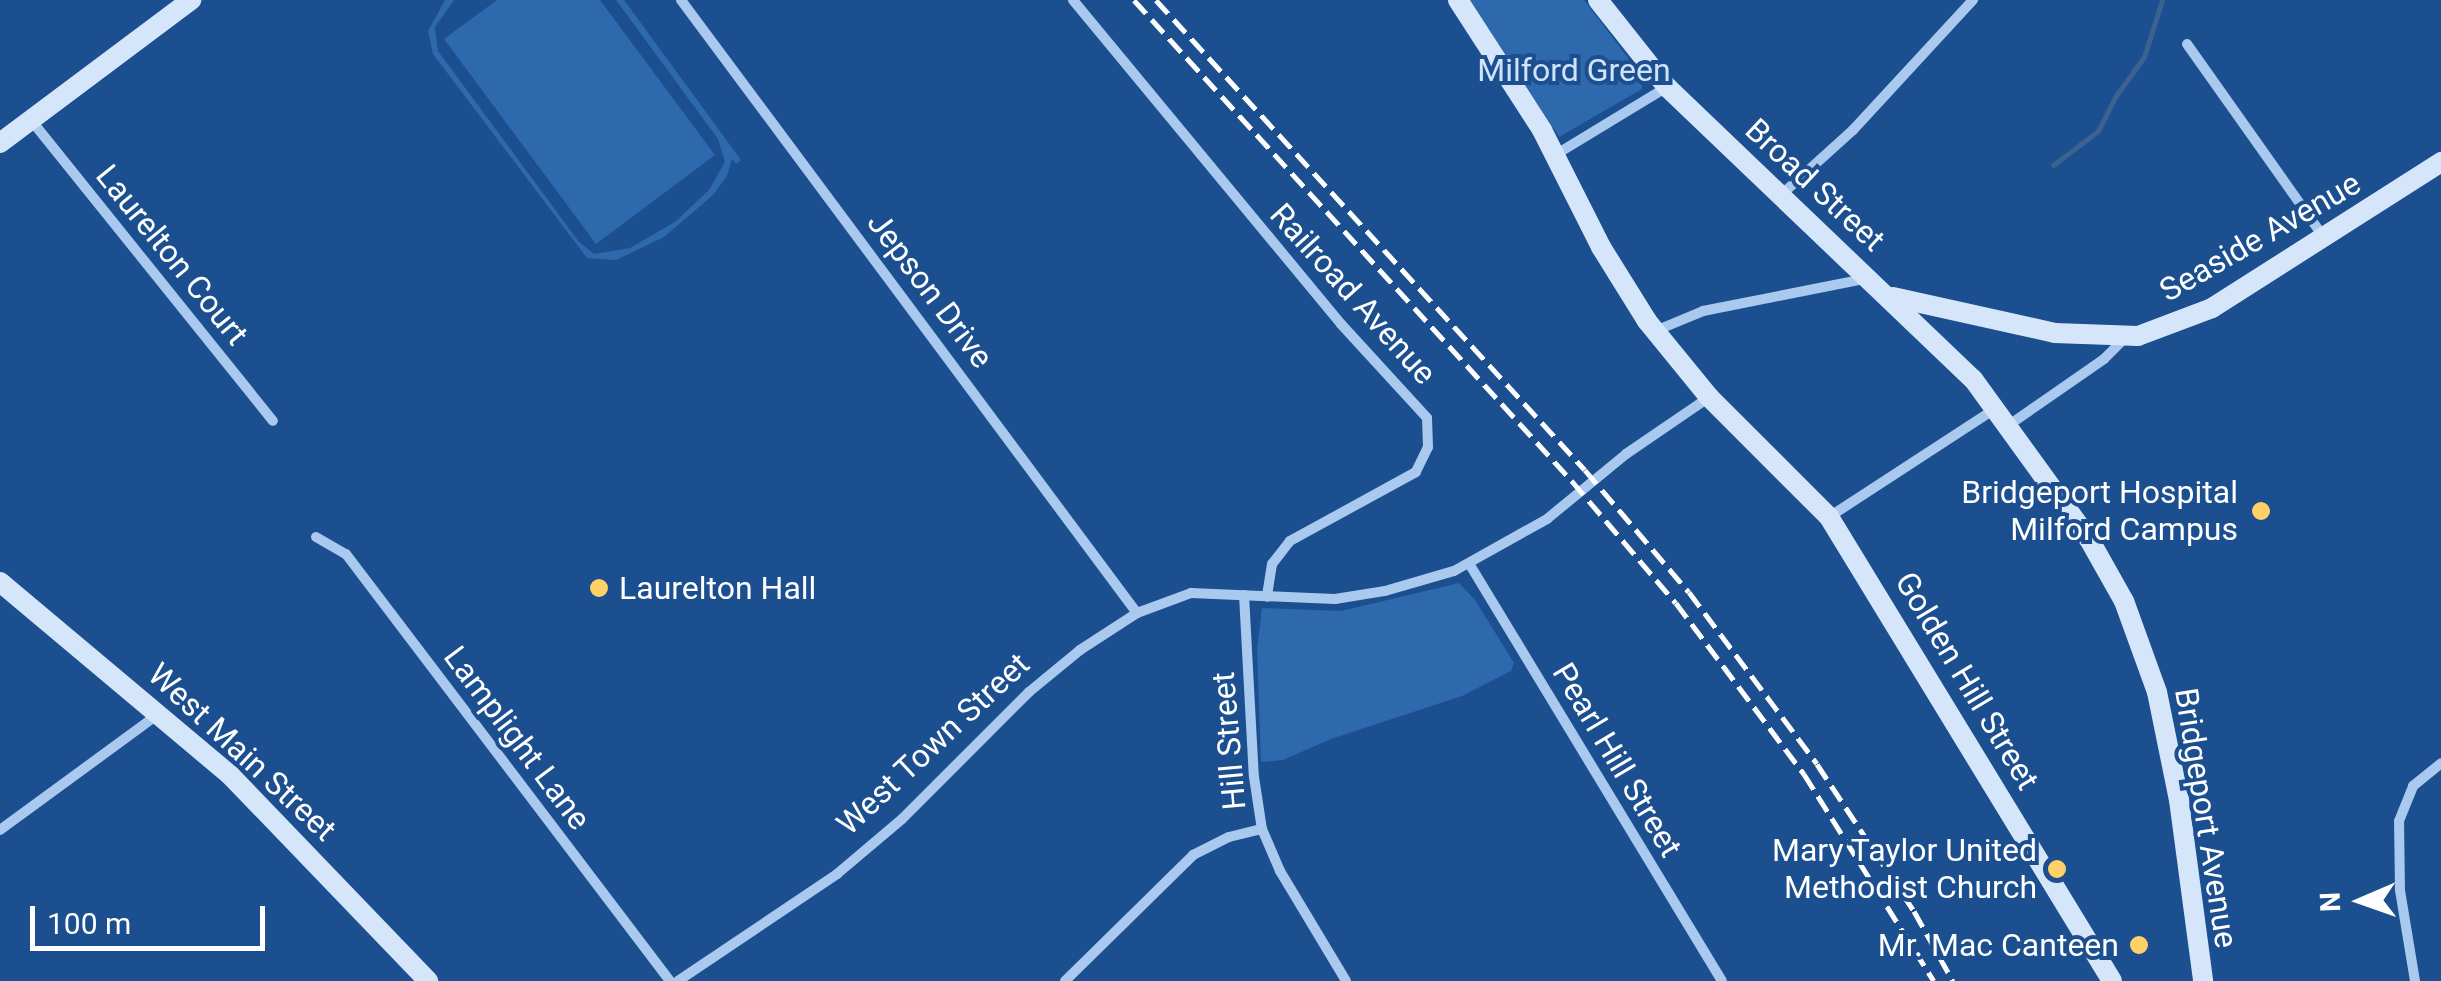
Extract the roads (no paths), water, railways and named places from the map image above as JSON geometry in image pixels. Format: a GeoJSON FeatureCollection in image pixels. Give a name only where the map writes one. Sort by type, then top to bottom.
{"type":"FeatureCollection","features":[{"type":"Feature","properties":{"kind":"main road"},"geometry":{"type":"LineString","coordinates":[[0,143],[191,0]]}},
{"type":"Feature","properties":{"kind":"main road"},"geometry":{"type":"LineString","coordinates":[[1458,0],[1554,155]]}},
{"type":"Feature","properties":{"kind":"main road","name":"Broad Street"},"geometry":{"type":"LineString","coordinates":[[1598,0],[1668,87],[1891,297],[2003,416]]}},
{"type":"Feature","properties":{"kind":"main road","name":"Golden Hill Street"},"geometry":{"type":"LineString","coordinates":[[1554,155],[1614,272],[1655,332],[1709,398],[1830,517],[2112,981]]}},
{"type":"Feature","properties":{"kind":"main road","name":"Seaside Avenue"},"geometry":{"type":"LineString","coordinates":[[2126,338],[2212,308],[2441,162]]}},
{"type":"Feature","properties":{"kind":"main road"},"geometry":{"type":"LineString","coordinates":[[1891,297],[2021,328],[2126,338]]}},
{"type":"Feature","properties":{"kind":"main road","name":"Bridgeport Avenue"},"geometry":{"type":"LineString","coordinates":[[2003,416],[2096,551],[2124,601],[2148,660],[2170,750],[2203,981]]}},
{"type":"Feature","properties":{"kind":"main road","name":"West Main Street"},"geometry":{"type":"LineString","coordinates":[[0,582],[160,713],[299,844],[428,981]]}},
{"type":"Feature","properties":{"kind":"street","name":"Jepson Drive"},"geometry":{"type":"LineString","coordinates":[[681,0],[1138,613]]}},
{"type":"Feature","properties":{"kind":"street","name":"Railroad Avenue"},"geometry":{"type":"LineString","coordinates":[[1073,0],[1340,324],[1427,418],[1428,447],[1416,472],[1290,541],[1272,564],[1267,597]]}},
{"type":"Feature","properties":{"kind":"street"},"geometry":{"type":"LineString","coordinates":[[1781,196],[1852,130],[1973,0]]}},
{"type":"Feature","properties":{"kind":"street"},"geometry":{"type":"LineString","coordinates":[[2187,44],[2324,237]]}},
{"type":"Feature","properties":{"kind":"street"},"geometry":{"type":"LineString","coordinates":[[1554,155],[1668,87]]}},
{"type":"Feature","properties":{"kind":"street","name":"Laurelton Court"},"geometry":{"type":"LineString","coordinates":[[31,120],[273,421]]}},
{"type":"Feature","properties":{"kind":"street"},"geometry":{"type":"LineString","coordinates":[[1655,332],[1702,311],[1871,278]]}},
{"type":"Feature","properties":{"kind":"street","name":"Seaside Avenue"},"geometry":{"type":"LineString","coordinates":[[1830,517],[2104,359],[2126,338]]}},
{"type":"Feature","properties":{"kind":"street","name":"West Town Street"},"geometry":{"type":"LineString","coordinates":[[678,981],[756,932],[850,864],[902,819],[1029,692],[1080,650],[1138,613],[1191,593],[1362,596],[1470,565],[1547,519],[1626,454],[1709,398]]}},
{"type":"Feature","properties":{"kind":"street","name":"Lamplight Lane"},"geometry":{"type":"LineString","coordinates":[[316,537],[346,554],[670,981]]}},
{"type":"Feature","properties":{"kind":"street","name":"Pearl Hill Street"},"geometry":{"type":"LineString","coordinates":[[1470,565],[1722,981]]}},
{"type":"Feature","properties":{"kind":"street","name":"Hill Street"},"geometry":{"type":"LineString","coordinates":[[1244,595],[1254,777],[1262,829],[1280,871],[1346,981]]}},
{"type":"Feature","properties":{"kind":"street"},"geometry":{"type":"LineString","coordinates":[[0,830],[160,713]]}},
{"type":"Feature","properties":{"kind":"street"},"geometry":{"type":"LineString","coordinates":[[2415,981],[2400,890],[2399,821],[2413,786],[2441,764]]}},
{"type":"Feature","properties":{"kind":"street"},"geometry":{"type":"LineString","coordinates":[[1065,981],[1150,892],[1193,855],[1229,837],[1262,829]]}},
{"type":"Feature","properties":{"kind":"waterway"},"geometry":{"type":"LineString","coordinates":[[2053,165],[2098,131],[2115,97],[2144,57],[2162,0]]}},
{"type":"Feature","properties":{"kind":"railway"},"geometry":{"type":"LineString","coordinates":[[1134,0],[1572,481],[1676,603],[1804,774],[1934,981]]}},
{"type":"Feature","properties":{"kind":"railway"},"geometry":{"type":"LineString","coordinates":[[1156,0],[1585,470],[1689,592],[1817,764],[1914,911],[1953,981]]}},
{"type":"Feature","properties":{"kind":"place","name":"Bridgeport Hospital Milford Campus"},"geometry":{"type":"Point","coordinates":[2261,511]}},
{"type":"Feature","properties":{"kind":"place","name":"Laurelton Hall"},"geometry":{"type":"Point","coordinates":[599,588]}},
{"type":"Feature","properties":{"kind":"place","name":"Mary Taylor United Methodist Church"},"geometry":{"type":"Point","coordinates":[2057,869]}},
{"type":"Feature","properties":{"kind":"place","name":"Mr. Mac Canteen"},"geometry":{"type":"Point","coordinates":[2139,945]}},
{"type":"Feature","properties":{"kind":"park label","name":"Milford Green"},"geometry":{"type":"Point","coordinates":[1574,70]}}]}
